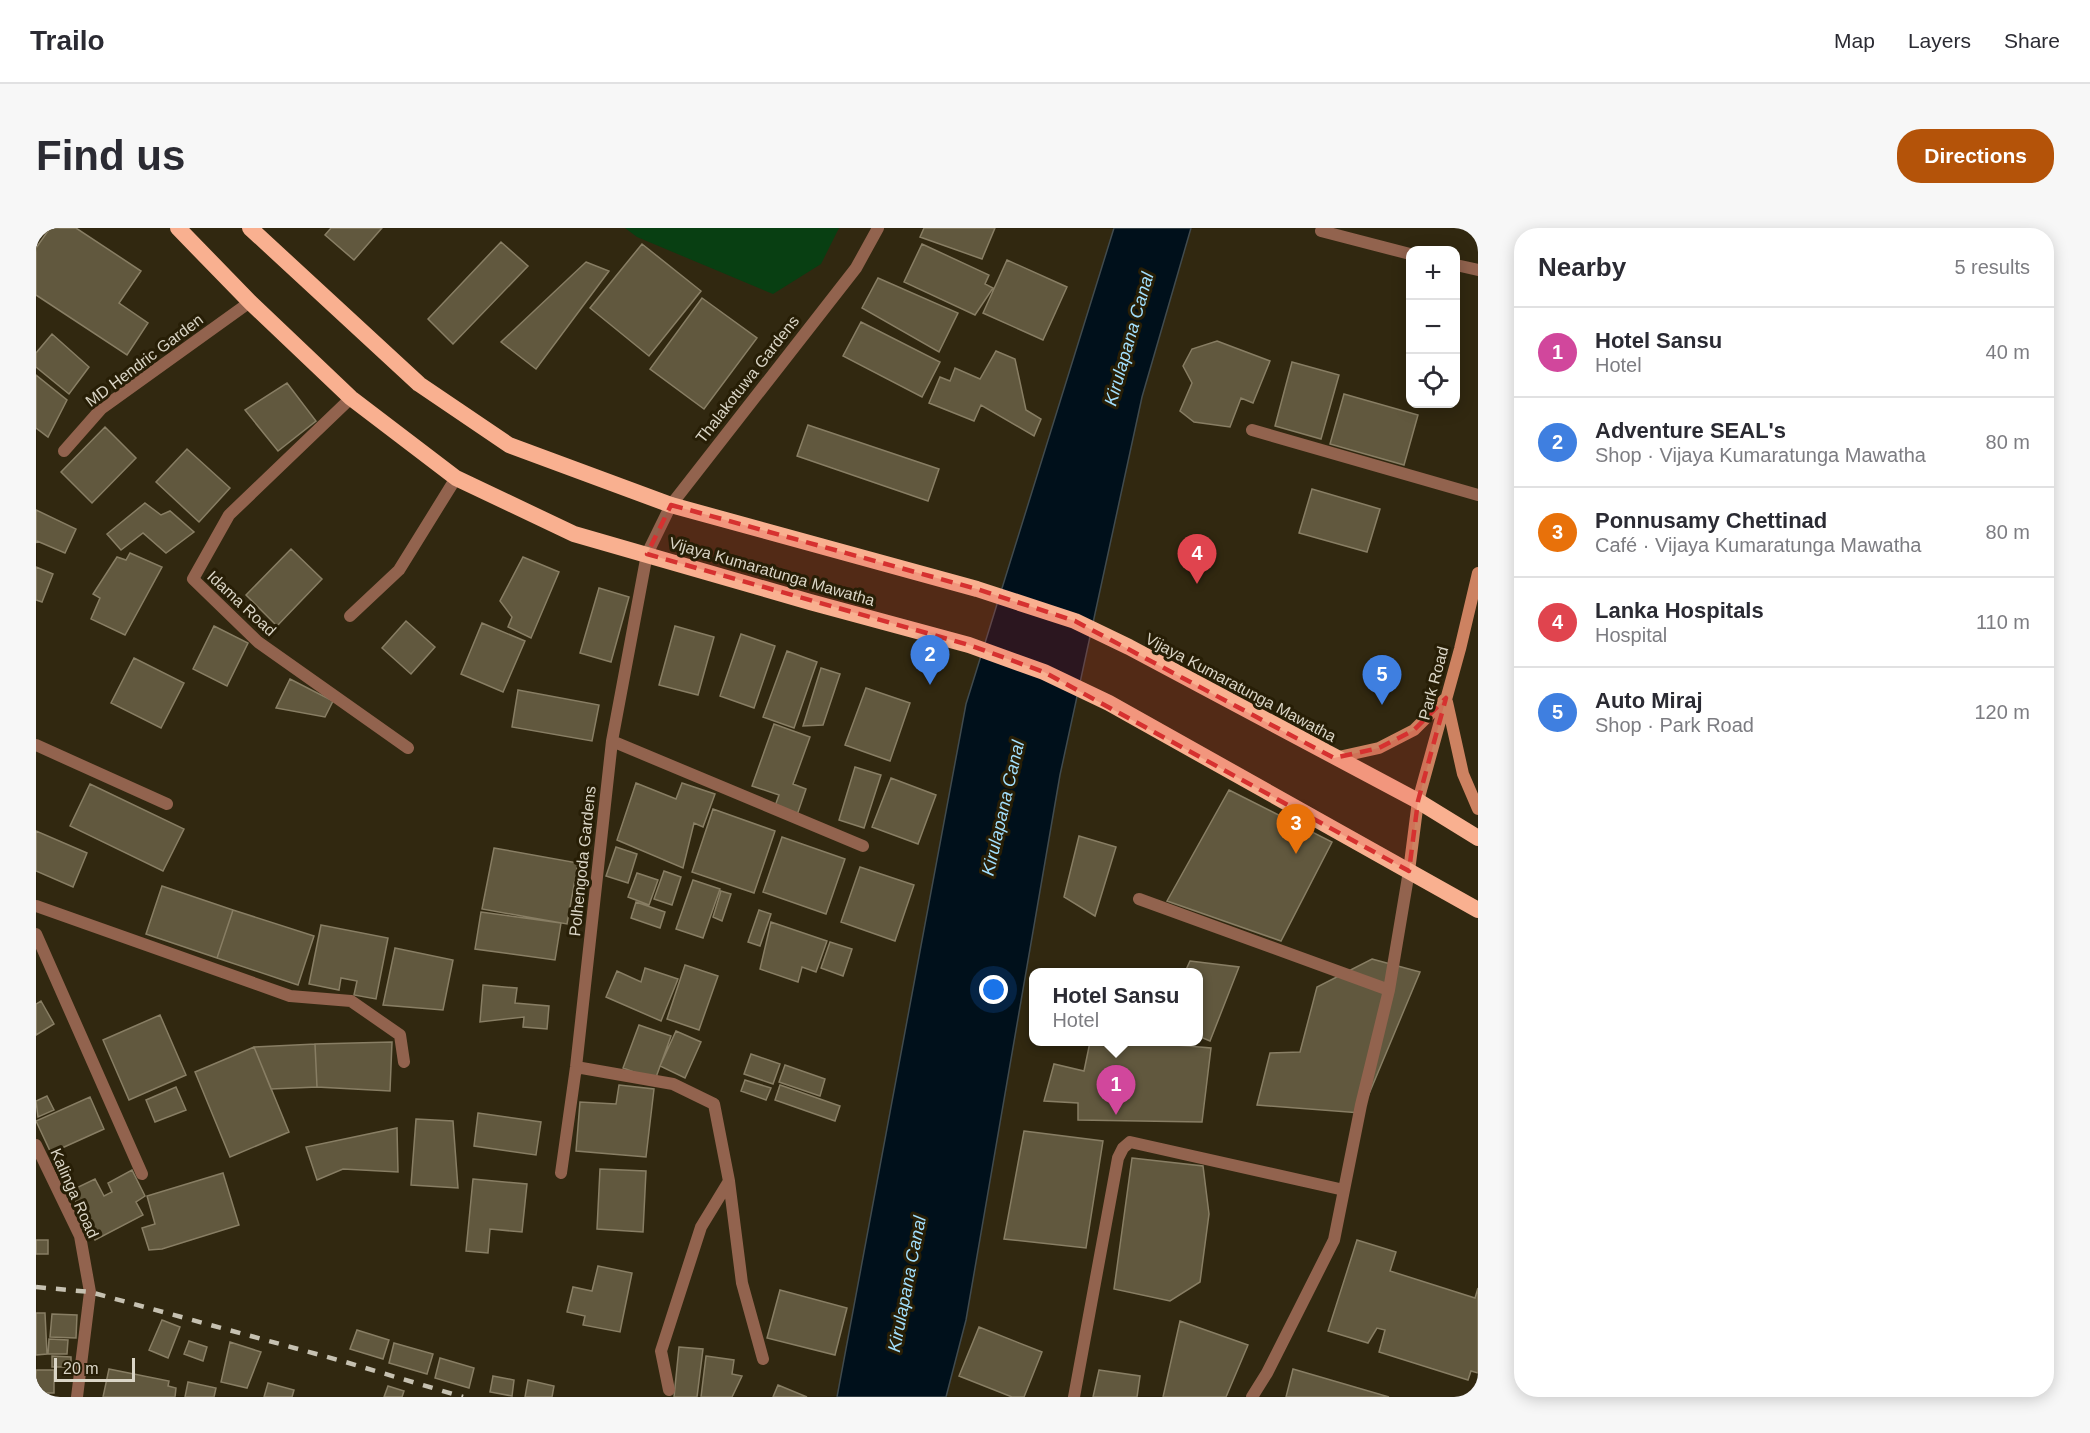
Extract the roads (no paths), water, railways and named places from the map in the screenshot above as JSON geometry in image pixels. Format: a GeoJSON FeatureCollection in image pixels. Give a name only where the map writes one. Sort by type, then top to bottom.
{"type":"FeatureCollection","features":[{"type":"Feature","properties":{"kind":"highway","name":"Vijaya Kumaratunga Mawatha"},"geometry":{"type":"LineString","coordinates":[[178,228],[250,302],[351,398],[456,478],[574,534],[969,645],[1044,672],[1109,704],[1478,910]]}},
{"type":"Feature","properties":{"kind":"highway","name":"Vijaya Kumaratunga Mawatha"},"geometry":{"type":"LineString","coordinates":[[250,228],[419,384],[509,445],[671,505],[977,589],[1075,621],[1129,647],[1418,801],[1478,838]]}},
{"type":"Feature","properties":{"kind":"main road","name":"Park Road"},"geometry":{"type":"LineString","coordinates":[[1409,871],[1418,801],[1478,573]]}},
{"type":"Feature","properties":{"kind":"main road"},"geometry":{"type":"LineString","coordinates":[[1334,758],[1379,748],[1414,730],[1446,698]]}},
{"type":"Feature","properties":{"kind":"main road"},"geometry":{"type":"LineString","coordinates":[[1446,698],[1463,774],[1478,809]]}},
{"type":"Feature","properties":{"kind":"street","name":"Thalakotuwa Gardens"},"geometry":{"type":"LineString","coordinates":[[647,554],[671,505],[856,268],[878,228]]}},
{"type":"Feature","properties":{"kind":"street"},"geometry":{"type":"LineString","coordinates":[[1321,231],[1406,253]]}},
{"type":"Feature","properties":{"kind":"street"},"geometry":{"type":"LineString","coordinates":[[1460,266],[1478,270]]}},
{"type":"Feature","properties":{"kind":"street","name":"MD Hendric Garden"},"geometry":{"type":"LineString","coordinates":[[64,451],[101,409],[250,302]]}},
{"type":"Feature","properties":{"kind":"street","name":"Idama Road"},"geometry":{"type":"LineString","coordinates":[[351,398],[229,515],[193,579],[258,642],[408,748]]}},
{"type":"Feature","properties":{"kind":"street"},"geometry":{"type":"LineString","coordinates":[[1251,430],[1478,495]]}},
{"type":"Feature","properties":{"kind":"street"},"geometry":{"type":"LineString","coordinates":[[350,616],[399,570],[456,478]]}},
{"type":"Feature","properties":{"kind":"street","name":"Polhengoda Gardens"},"geometry":{"type":"LineString","coordinates":[[561,1173],[576,1067],[612,741],[647,554]]}},
{"type":"Feature","properties":{"kind":"street"},"geometry":{"type":"LineString","coordinates":[[612,741],[863,846]]}},
{"type":"Feature","properties":{"kind":"street"},"geometry":{"type":"LineString","coordinates":[[36,745],[166,804]]}},
{"type":"Feature","properties":{"kind":"street"},"geometry":{"type":"LineString","coordinates":[[1252,1397],[1267,1373],[1334,1240],[1361,1105],[1389,990],[1409,871]]}},
{"type":"Feature","properties":{"kind":"street"},"geometry":{"type":"LineString","coordinates":[[1138,899],[1389,990]]}},
{"type":"Feature","properties":{"kind":"street"},"geometry":{"type":"LineString","coordinates":[[36,906],[290,996],[351,1002],[400,1035],[404,1062]]}},
{"type":"Feature","properties":{"kind":"street"},"geometry":{"type":"LineString","coordinates":[[36,934],[142,1174]]}},
{"type":"Feature","properties":{"kind":"street"},"geometry":{"type":"LineString","coordinates":[[576,1067],[673,1084],[714,1104],[729,1180],[742,1282],[763,1359]]}},
{"type":"Feature","properties":{"kind":"street"},"geometry":{"type":"LineString","coordinates":[[1074,1397],[1118,1158],[1123,1148],[1130,1142],[1344,1190]]}},
{"type":"Feature","properties":{"kind":"street","name":"Kalinga Road"},"geometry":{"type":"LineString","coordinates":[[36,1145],[80,1236],[90,1292],[77,1397]]}},
{"type":"Feature","properties":{"kind":"street"},"geometry":{"type":"LineString","coordinates":[[669,1390],[661,1351],[701,1227],[729,1180]]}},
{"type":"Feature","properties":{"kind":"water","name":"Kirulapana Canal"},"geometry":{"type":"Polygon","coordinates":[[[1114,228],[1191,228],[1142,397],[1060,775],[966,1320],[946,1397],[837,1397],[966,704],[1114,228]]]}},
{"type":"Feature","properties":{"kind":"railway"},"geometry":{"type":"LineString","coordinates":[[36,1287],[90,1292],[342,1361],[463,1397]]}},
{"type":"Feature","properties":{"kind":"place","name":"Lanka Hospitals"},"geometry":{"type":"Point","coordinates":[1197,584]}},
{"type":"Feature","properties":{"kind":"place","name":"Adventure SEAL's"},"geometry":{"type":"Point","coordinates":[930,685]}},
{"type":"Feature","properties":{"kind":"place","name":"Auto Miraj"},"geometry":{"type":"Point","coordinates":[1382,705]}},
{"type":"Feature","properties":{"kind":"place","name":"Ponnusamy Chettinad"},"geometry":{"type":"Point","coordinates":[1296,854]}},
{"type":"Feature","properties":{"kind":"place","name":"Hotel Sansu"},"geometry":{"type":"Point","coordinates":[1116,1115]}}]}
